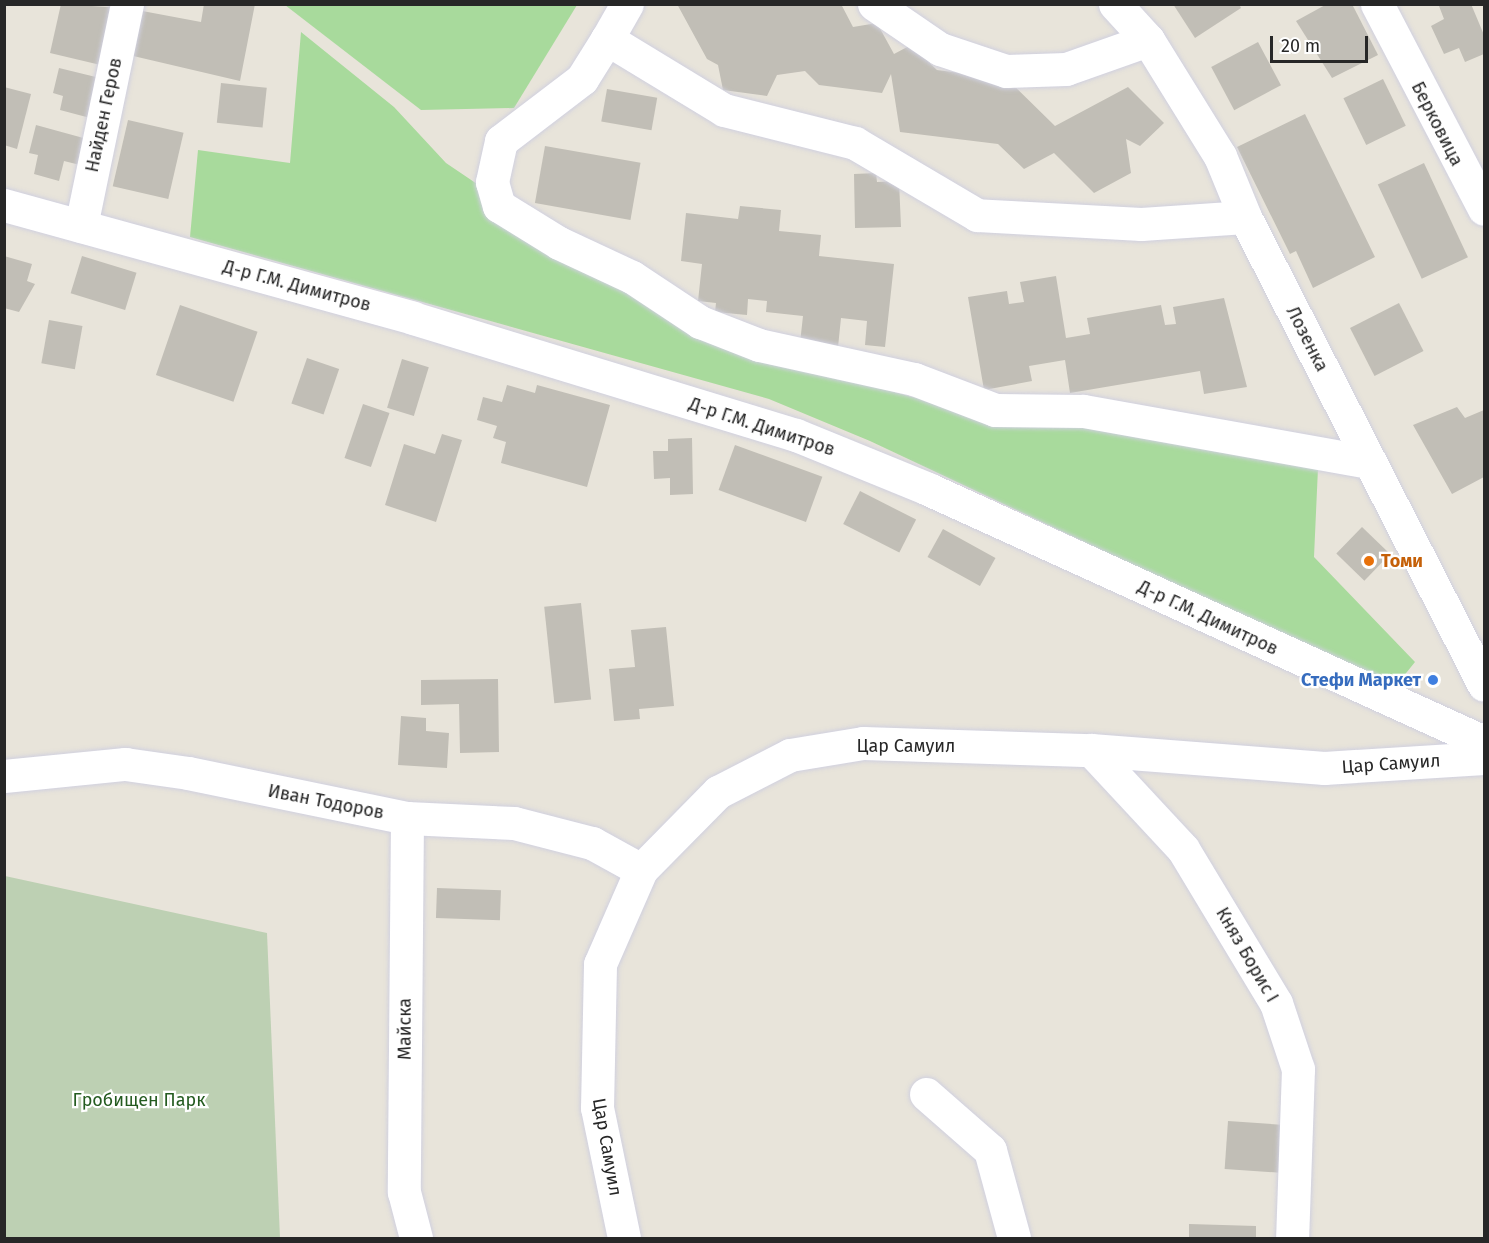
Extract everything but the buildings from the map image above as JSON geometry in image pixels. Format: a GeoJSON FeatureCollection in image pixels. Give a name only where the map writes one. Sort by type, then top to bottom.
{"type":"FeatureCollection","features":[{"type":"Feature","properties":{"kind":"street","name":"Найден Геров"},"geometry":{"type":"LineString","coordinates":[[81,226],[127,4]]}},
{"type":"Feature","properties":{"kind":"street"},"geometry":{"type":"LineString","coordinates":[[627,4],[582,79],[501,141],[492,182],[500,206],[632,277],[700,322],[759,345],[914,379],[995,410],[1083,411],[1370,462]]}},
{"type":"Feature","properties":{"kind":"street"},"geometry":{"type":"LineString","coordinates":[[874,4],[940,50],[1006,70],[1066,69],[1148,40]]}},
{"type":"Feature","properties":{"kind":"street","name":"Лозенка"},"geometry":{"type":"LineString","coordinates":[[1115,4],[1148,40],[1220,156],[1245,217],[1370,462],[1477,645],[1485,685]]}},
{"type":"Feature","properties":{"kind":"street","name":"Берковица"},"geometry":{"type":"LineString","coordinates":[[1389,8],[1474,171],[1485,209]]}},
{"type":"Feature","properties":{"kind":"street"},"geometry":{"type":"LineString","coordinates":[[607,39],[724,110],[855,144],[977,215],[1141,224],[1245,217]]}},
{"type":"Feature","properties":{"kind":"street","name":"Д-р Г.М. Димитров"},"geometry":{"type":"LineString","coordinates":[[4,206],[413,318],[796,435],[928,489],[1485,742]]}},
{"type":"Feature","properties":{"kind":"street","name":"Цар Самуил"},"geometry":{"type":"LineString","coordinates":[[624,1239],[597,1108],[596,1028],[600,964],[641,870],[718,792],[790,756],[863,743],[1091,750],[1324,768],[1485,758]]}},
{"type":"Feature","properties":{"kind":"street","name":"Княз Борис I"},"geometry":{"type":"LineString","coordinates":[[1091,750],[1183,849],[1276,1003],[1298,1068],[1292,1239]]}},
{"type":"Feature","properties":{"kind":"street","name":"Иван Тодоров"},"geometry":{"type":"LineString","coordinates":[[4,776],[125,764],[407,818],[514,823],[592,843],[641,870]]}},
{"type":"Feature","properties":{"kind":"street","name":"Майска"},"geometry":{"type":"LineString","coordinates":[[407,818],[404,1192],[416,1239]]}},
{"type":"Feature","properties":{"kind":"street"},"geometry":{"type":"LineString","coordinates":[[926,1094],[990,1150],[1014,1239]]}},
{"type":"Feature","properties":{"kind":"green space"},"geometry":{"type":"Polygon","coordinates":[[[285,5],[577,5],[514,108],[421,110],[285,5]]]}},
{"type":"Feature","properties":{"kind":"green space"},"geometry":{"type":"Polygon","coordinates":[[[301,32],[394,107],[446,163],[655,304],[727,344],[912,397],[1318,468],[1314,557],[1415,662],[1394,688],[870,441],[769,399],[190,237],[198,150],[290,163],[301,32]]]}},
{"type":"Feature","properties":{"kind":"green space","name":"Гробищен Парк"},"geometry":{"type":"Polygon","coordinates":[[[5,876],[267,933],[280,1238],[5,1238],[5,876]]]}},
{"type":"Feature","properties":{"kind":"place","name":"Томи"},"geometry":{"type":"Point","coordinates":[1369,561]}},
{"type":"Feature","properties":{"kind":"place","name":"Стефи Маркет"},"geometry":{"type":"Point","coordinates":[1433,680]}}]}
